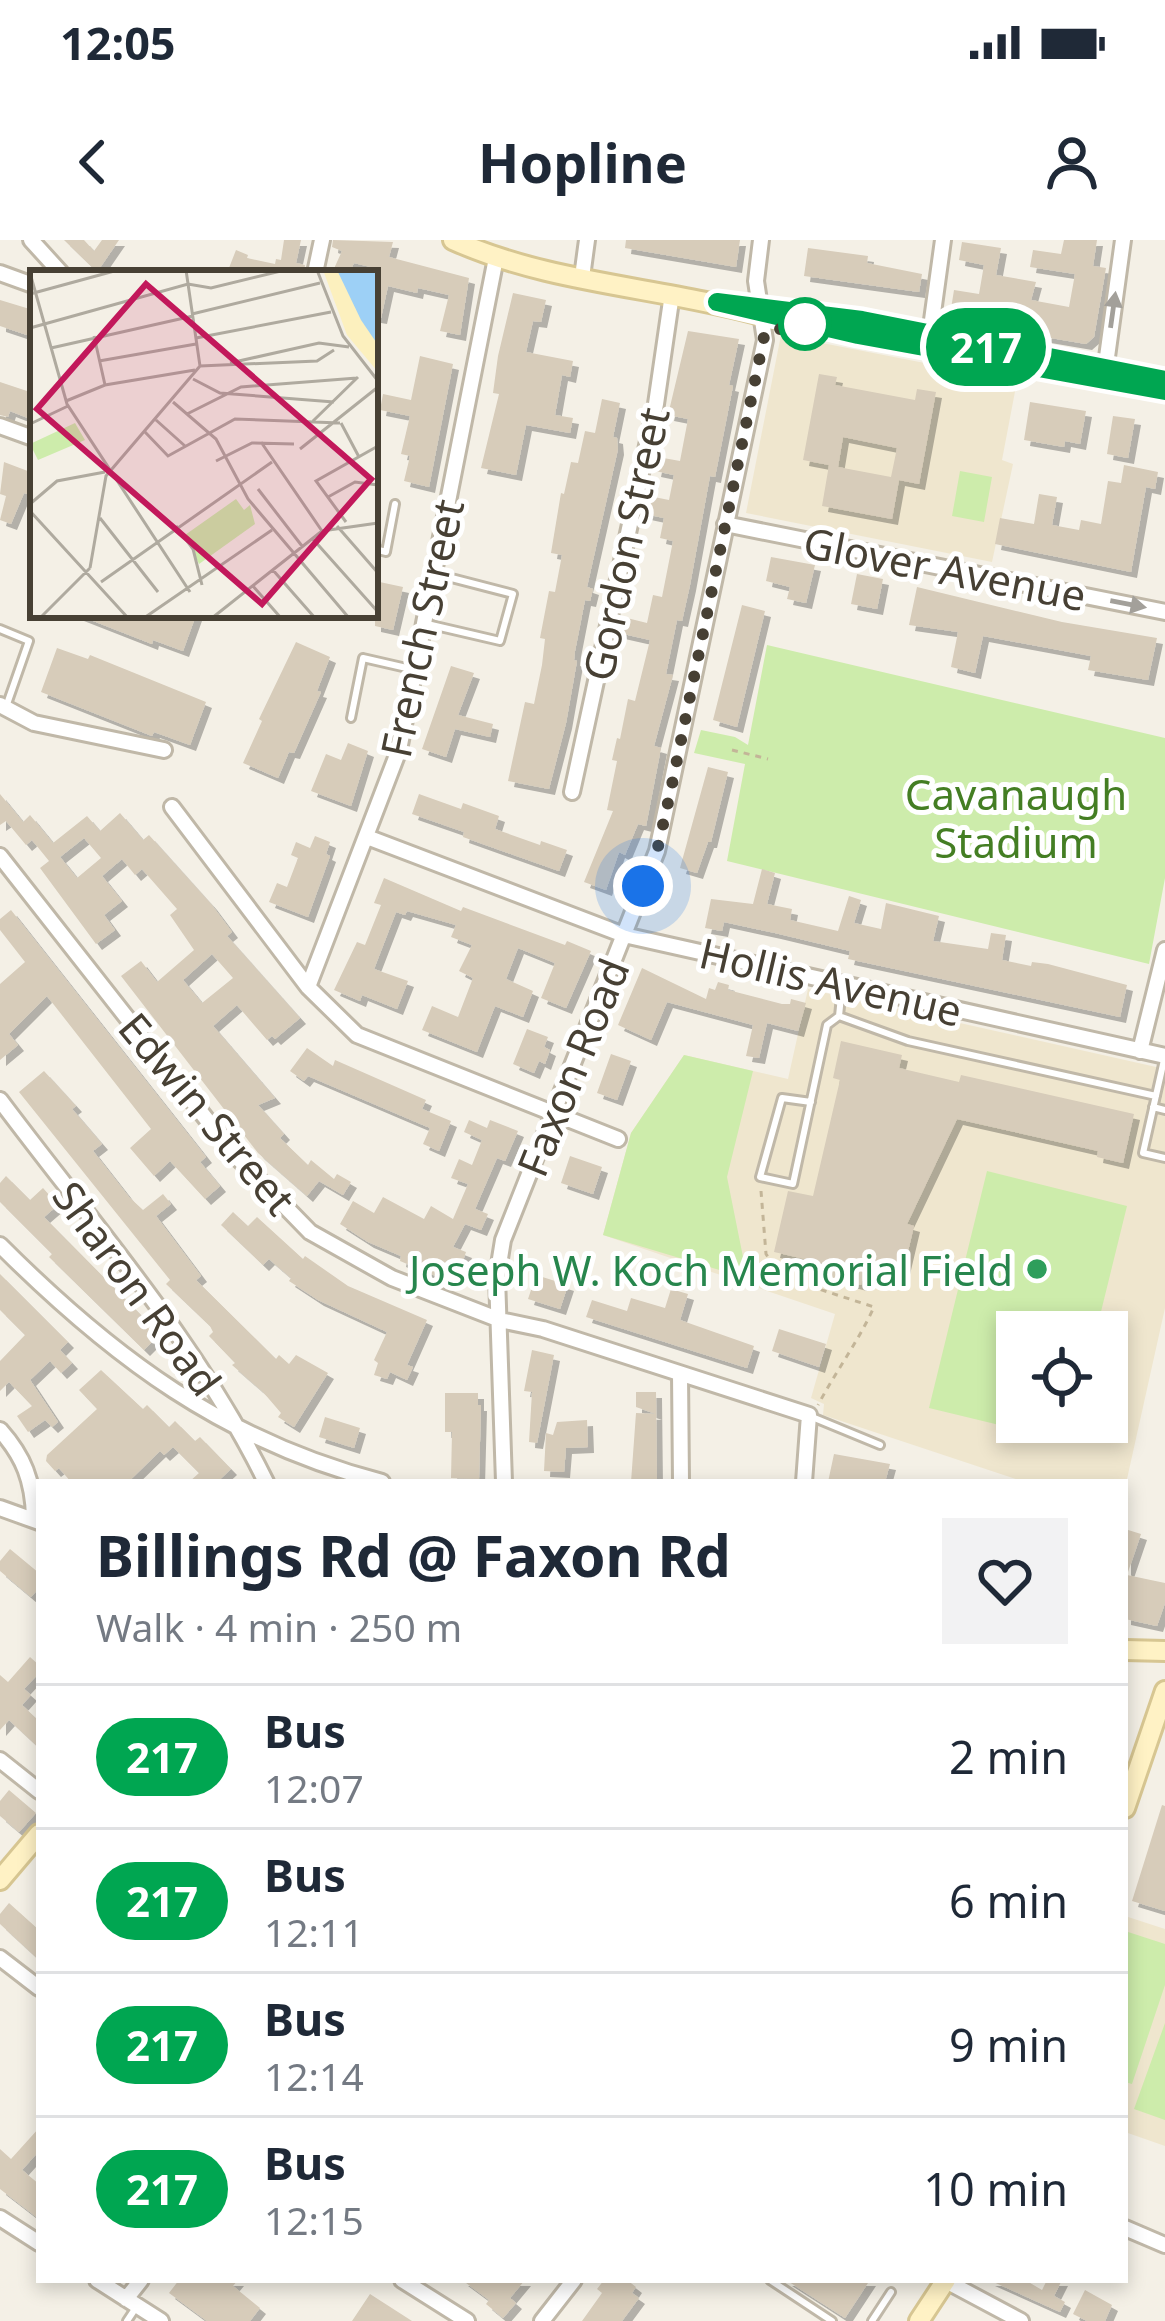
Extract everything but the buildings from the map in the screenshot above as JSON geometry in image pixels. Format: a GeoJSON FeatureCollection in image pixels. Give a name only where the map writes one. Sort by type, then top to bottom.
{"type":"FeatureCollection","features":[{"type":"Feature","properties":{"kind":"street"},"geometry":{"type":"LineString","coordinates":[[31,240],[58,270]]}},
{"type":"Feature","properties":{"kind":"street"},"geometry":{"type":"LineString","coordinates":[[316,270],[322,240]]}},
{"type":"Feature","properties":{"kind":"street"},"geometry":{"type":"LineString","coordinates":[[453,240],[496,258],[582,277],[1104,374],[1165,380]]}},
{"type":"Feature","properties":{"kind":"street"},"geometry":{"type":"LineString","coordinates":[[582,277],[587,240]]}},
{"type":"Feature","properties":{"kind":"street","name":"Faxon Road"},"geometry":{"type":"LineString","coordinates":[[504,1479],[497,1277],[503,1240],[657,851],[765,340],[756,281],[761,240]]}},
{"type":"Feature","properties":{"kind":"street"},"geometry":{"type":"LineString","coordinates":[[929,342],[943,240]]}},
{"type":"Feature","properties":{"kind":"street"},"geometry":{"type":"LineString","coordinates":[[1104,374],[1123,240]]}},
{"type":"Feature","properties":{"kind":"street","name":"French Street"},"geometry":{"type":"LineString","coordinates":[[308,987],[399,750],[496,258]]}},
{"type":"Feature","properties":{"kind":"street"},"geometry":{"type":"LineString","coordinates":[[0,273],[30,284]]}},
{"type":"Feature","properties":{"kind":"street","name":"Gordon Street"},"geometry":{"type":"LineString","coordinates":[[572,792],[656,404],[672,294]]}},
{"type":"Feature","properties":{"kind":"street"},"geometry":{"type":"LineString","coordinates":[[1104,374],[1165,391]]}},
{"type":"Feature","properties":{"kind":"street"},"geometry":{"type":"LineString","coordinates":[[0,426],[30,437]]}},
{"type":"Feature","properties":{"kind":"street","name":"Glover Avenue"},"geometry":{"type":"LineString","coordinates":[[725,524],[1165,612]]}},
{"type":"Feature","properties":{"kind":"street"},"geometry":{"type":"LineString","coordinates":[[3,707],[34,723],[164,751]]}},
{"type":"Feature","properties":{"kind":"street"},"geometry":{"type":"LineString","coordinates":[[172,806],[308,987],[357,1035],[618,1139]]}},
{"type":"Feature","properties":{"kind":"street","name":"Hollis Avenue"},"geometry":{"type":"LineString","coordinates":[[367,837],[624,935],[1165,1056]]}},
{"type":"Feature","properties":{"kind":"street","name":"Edwin Street"},"geometry":{"type":"LineString","coordinates":[[0,856],[233,1153],[310,1232],[392,1278],[500,1320],[543,1329],[809,1415]]}},
{"type":"Feature","properties":{"kind":"street"},"geometry":{"type":"LineString","coordinates":[[1140,1051],[1165,950]]}},
{"type":"Feature","properties":{"kind":"street","name":"Sharon Road"},"geometry":{"type":"LineString","coordinates":[[0,1100],[201,1369],[264,1479]]}},
{"type":"Feature","properties":{"kind":"street"},"geometry":{"type":"LineString","coordinates":[[0,1245],[66,1311],[156,1382],[295,1456],[372,1479]]}},
{"type":"Feature","properties":{"kind":"street"},"geometry":{"type":"LineString","coordinates":[[680,1374],[681,1479]]}},
{"type":"Feature","properties":{"kind":"street"},"geometry":{"type":"LineString","coordinates":[[804,1479],[809,1415]]}},
{"type":"Feature","properties":{"kind":"street"},"geometry":{"type":"LineString","coordinates":[[0,1430],[21,1455],[33,1487],[36,1520],[0,1508]]}},
{"type":"Feature","properties":{"kind":"street"},"geometry":{"type":"LineString","coordinates":[[1128,1650],[1165,1651]]}},
{"type":"Feature","properties":{"kind":"street"},"geometry":{"type":"LineString","coordinates":[[1128,1799],[1165,1691]]}},
{"type":"Feature","properties":{"kind":"street"},"geometry":{"type":"LineString","coordinates":[[0,1760],[36,1789]]}},
{"type":"Feature","properties":{"kind":"street"},"geometry":{"type":"LineString","coordinates":[[0,1880],[36,1838]]}},
{"type":"Feature","properties":{"kind":"street"},"geometry":{"type":"LineString","coordinates":[[0,1958],[36,1986]]}},
{"type":"Feature","properties":{"kind":"street"},"geometry":{"type":"LineString","coordinates":[[0,2218],[36,2241]]}},
{"type":"Feature","properties":{"kind":"street"},"geometry":{"type":"LineString","coordinates":[[1128,2229],[1165,2245]]}},
{"type":"Feature","properties":{"kind":"street"},"geometry":{"type":"LineString","coordinates":[[102,2283],[161,2321]]}},
{"type":"Feature","properties":{"kind":"street"},"geometry":{"type":"LineString","coordinates":[[132,2302],[140,2283]]}},
{"type":"Feature","properties":{"kind":"street"},"geometry":{"type":"LineString","coordinates":[[407,2283],[467,2321]]}},
{"type":"Feature","properties":{"kind":"street"},"geometry":{"type":"LineString","coordinates":[[542,2321],[572,2283]]}},
{"type":"Feature","properties":{"kind":"street"},"geometry":{"type":"LineString","coordinates":[[919,2321],[944,2283]]}},
{"type":"Feature","properties":{"kind":"street"},"geometry":{"type":"LineString","coordinates":[[951,2283],[1021,2321]]}},
{"type":"Feature","properties":{"kind":"lane"},"geometry":{"type":"LineString","coordinates":[[378,550],[386,551],[395,504]]}},
{"type":"Feature","properties":{"kind":"lane"},"geometry":{"type":"LineString","coordinates":[[423,623],[500,641],[513,594],[433,573]]}},
{"type":"Feature","properties":{"kind":"lane"},"geometry":{"type":"LineString","coordinates":[[0,629],[29,640],[3,707]]}},
{"type":"Feature","properties":{"kind":"lane"},"geometry":{"type":"LineString","coordinates":[[351,718],[363,658],[415,670]]}},
{"type":"Feature","properties":{"kind":"lane"},"geometry":{"type":"LineString","coordinates":[[811,1102],[782,1098],[760,1178],[793,1184],[811,1102],[827,1025],[839,1016],[843,984]]}},
{"type":"Feature","properties":{"kind":"lane"},"geometry":{"type":"LineString","coordinates":[[839,1016],[908,1040],[1156,1096]]}},
{"type":"Feature","properties":{"kind":"lane"},"geometry":{"type":"LineString","coordinates":[[1165,1056],[1143,1153],[1165,1158]]}},
{"type":"Feature","properties":{"kind":"lane"},"geometry":{"type":"LineString","coordinates":[[1153,1107],[1165,1110]]}},
{"type":"Feature","properties":{"kind":"lane"},"geometry":{"type":"LineString","coordinates":[[809,1415],[880,1445]]}},
{"type":"Feature","properties":{"kind":"lane"},"geometry":{"type":"LineString","coordinates":[[775,2283],[832,2321]]}},
{"type":"Feature","properties":{"kind":"lane"},"geometry":{"type":"LineString","coordinates":[[872,2321],[891,2292]]}},
{"type":"Feature","properties":{"kind":"lane"},"geometry":{"type":"LineString","coordinates":[[127,2321],[132,2302]]}},
{"type":"Feature","properties":{"kind":"path"},"geometry":{"type":"LineString","coordinates":[[732,750],[768,759]]}},
{"type":"Feature","properties":{"kind":"path"},"geometry":{"type":"LineString","coordinates":[[760,1178],[766,1253],[782,1277],[874,1307],[861,1338],[809,1415]]}},
{"type":"Feature","properties":{"kind":"shaded area"},"geometry":{"type":"Polygon","coordinates":[[[781,335],[1017,381],[1002,460],[1013,464],[992,562],[746,513],[781,335]]]}},
{"type":"Feature","properties":{"kind":"shaded area"},"geometry":{"type":"Polygon","coordinates":[[[808,989],[1165,1069],[1165,1308],[1127,1479],[1016,1479],[823,1415],[824,1404],[811,1398],[835,1314],[603,1235],[631,1133],[684,1055],[788,1079],[808,989]]]}},
{"type":"Feature","properties":{"kind":"shaded area"},"geometry":{"type":"Polygon","coordinates":[[[1128,1917],[1165,1929],[1165,2146],[1128,2133],[1128,1917]]]}},
{"type":"Feature","properties":{"kind":"green space"},"geometry":{"type":"Polygon","coordinates":[[[960,471],[992,477],[984,522],[952,516],[960,471]]]}},
{"type":"Feature","properties":{"kind":"green space","name":"Cavanaugh Stadium"},"geometry":{"type":"Polygon","coordinates":[[[767,645],[1165,738],[1165,878],[1149,964],[727,861],[745,764],[694,753],[701,730],[735,737],[748,745],[767,645]]]}},
{"type":"Feature","properties":{"kind":"green space"},"geometry":{"type":"Polygon","coordinates":[[[684,1055],[753,1071],[727,1177],[745,1267],[736,1275],[603,1235],[631,1133],[684,1055]]]}},
{"type":"Feature","properties":{"kind":"green space","name":"Joseph W. Koch Memorial Field"},"geometry":{"type":"Polygon","coordinates":[[[987,1171],[1127,1206],[1101,1311],[996,1311],[996,1424],[929,1408],[987,1171]]]}},
{"type":"Feature","properties":{"kind":"green space"},"geometry":{"type":"Polygon","coordinates":[[[1128,1932],[1165,1944],[1165,1985],[1132,2084],[1128,2083],[1128,1932]]]}},
{"type":"Feature","properties":{"kind":"green space"},"geometry":{"type":"Polygon","coordinates":[[[1165,2023],[1165,2120],[1134,2109],[1165,2023]]]}},
{"type":"Feature","properties":{"kind":"bus line","name":"217"},"geometry":{"type":"LineString","coordinates":[[1165,380],[862,320],[717,302],[858,335],[1165,391]]}},
{"type":"Feature","properties":{"kind":"place","name":"Joseph W. Koch Memorial Field"},"geometry":{"type":"Point","coordinates":[1037,1269]}},
{"type":"Feature","properties":{"kind":"route"},"geometry":{"type":"LineString","coordinates":[[643,886],[670,794],[765,332],[805,324]]}}]}
